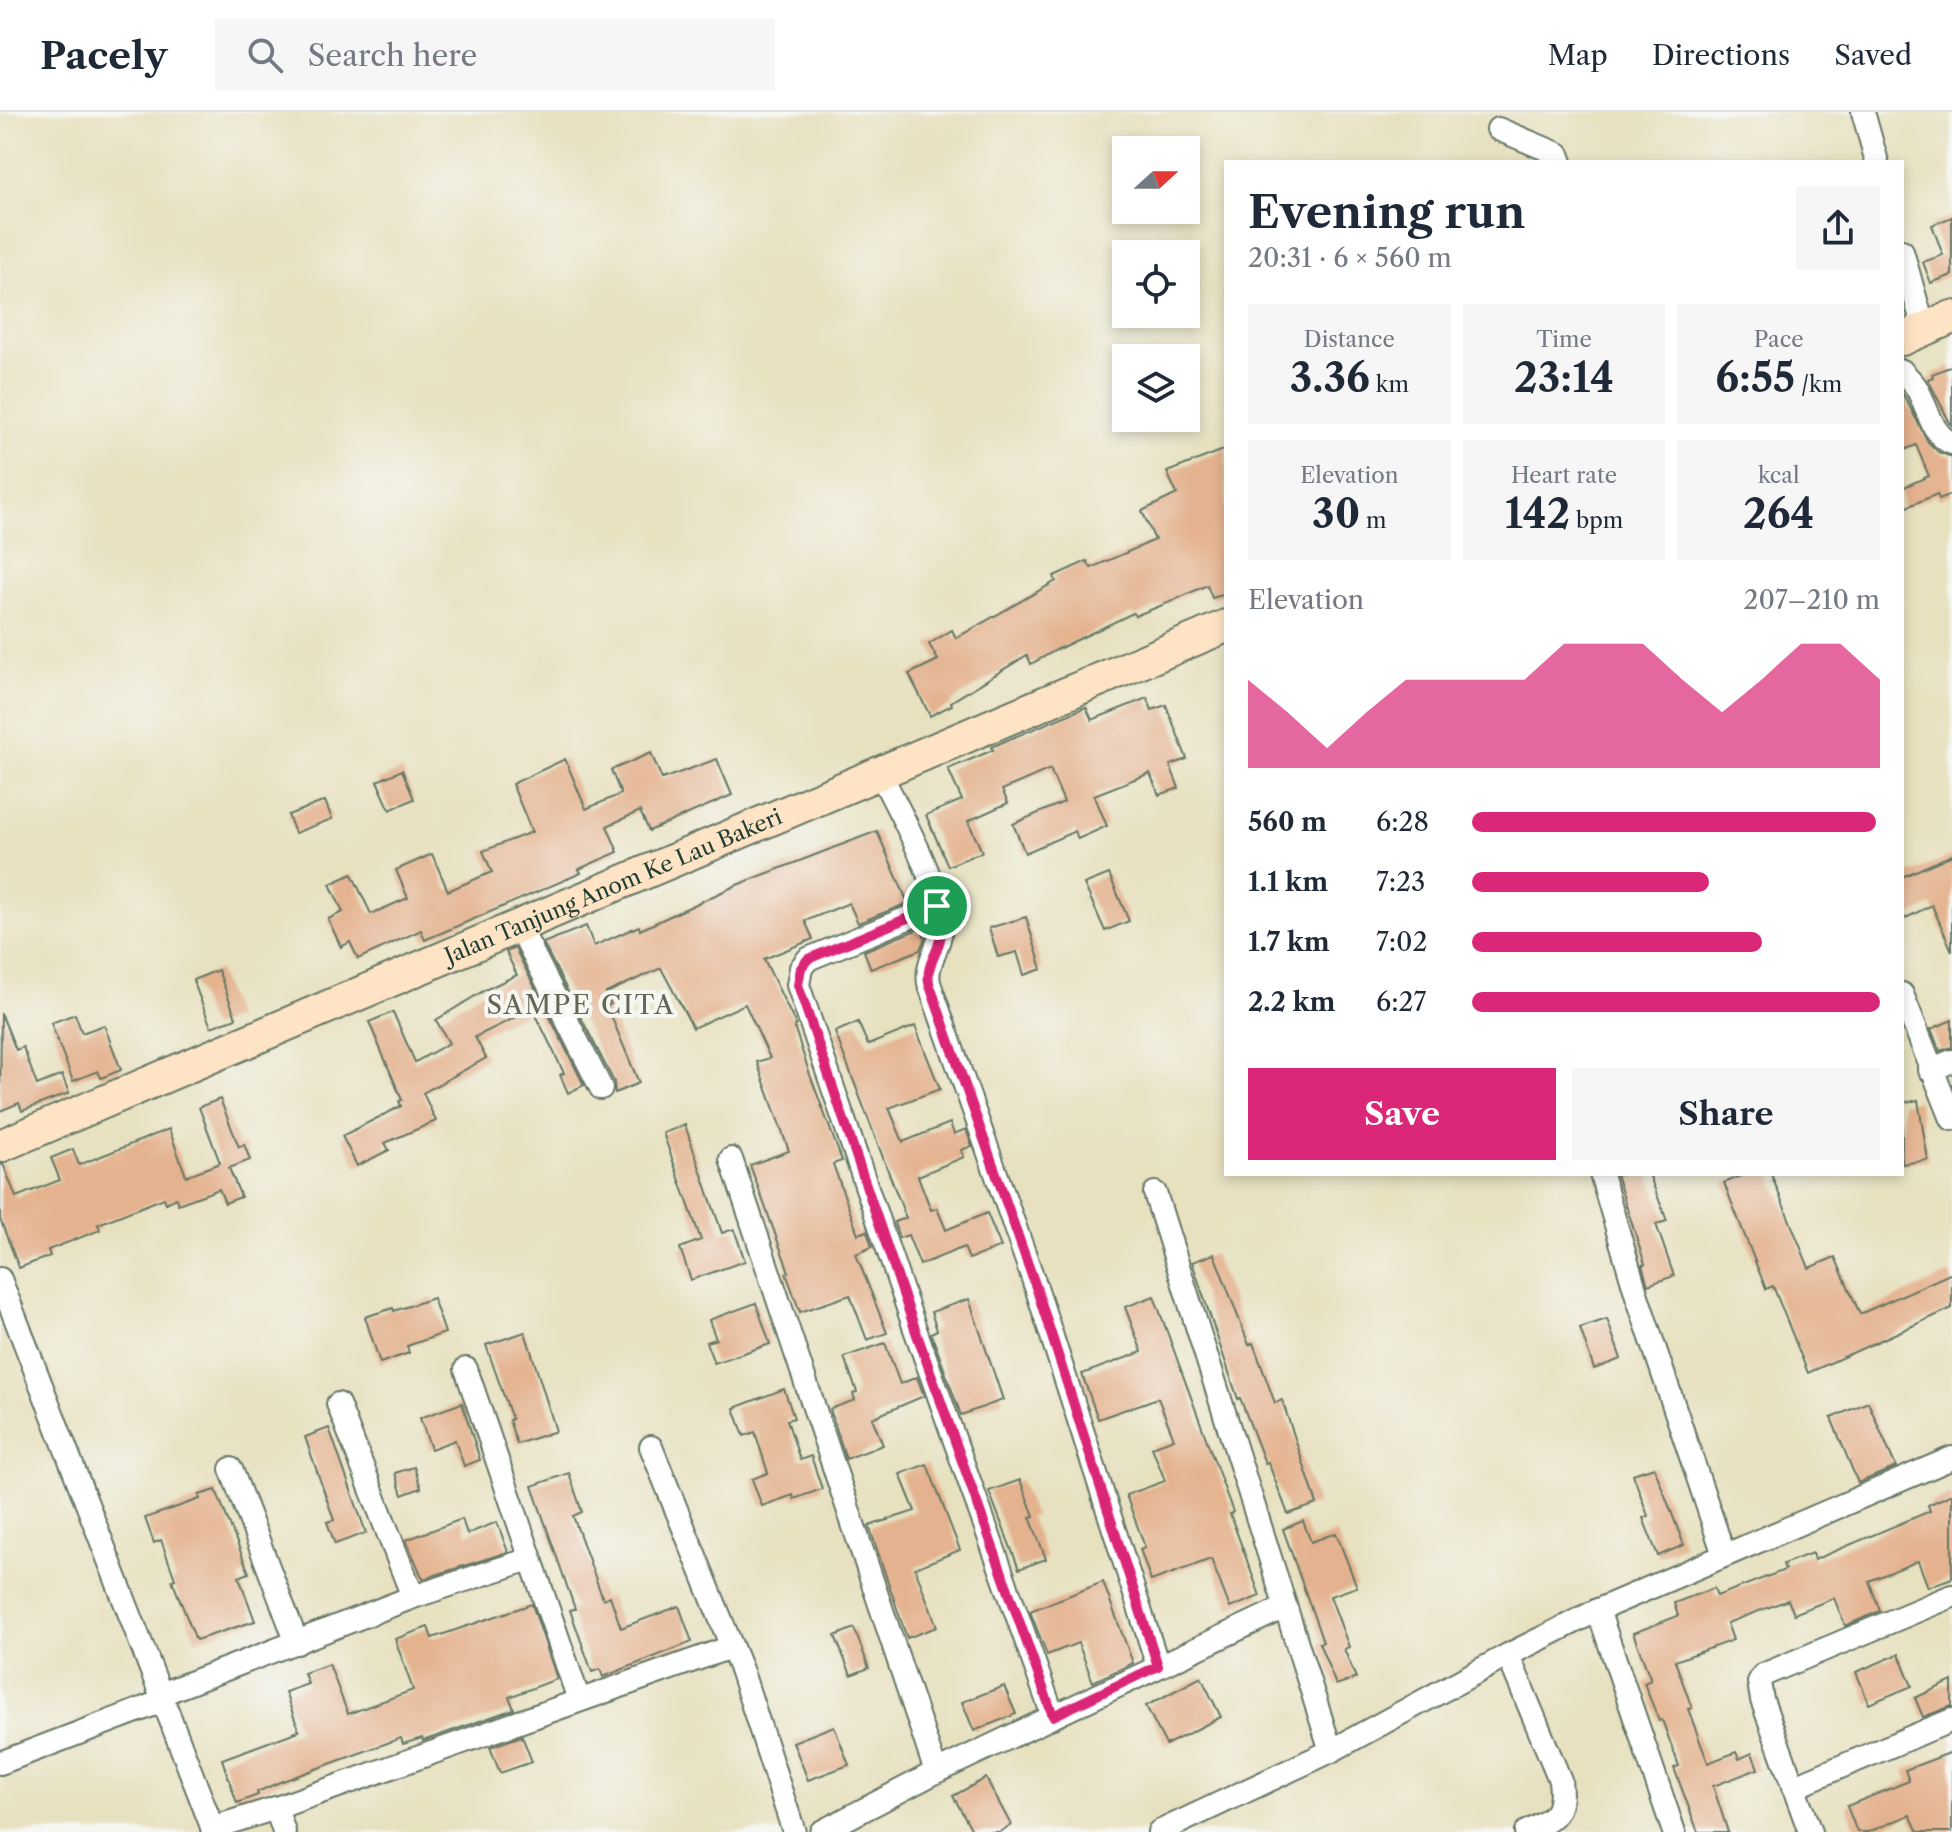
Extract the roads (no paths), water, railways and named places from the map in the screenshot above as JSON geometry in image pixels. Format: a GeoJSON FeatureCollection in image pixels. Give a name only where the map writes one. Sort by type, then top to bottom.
{"type":"FeatureCollection","features":[{"type":"Feature","properties":{"kind":"main road","name":"Jalan Tanjung Anom Ke Lau Bakeri"},"geometry":{"type":"LineString","coordinates":[[0,1146],[1224,627]]}},
{"type":"Feature","properties":{"kind":"street"},"geometry":{"type":"LineString","coordinates":[[1863,112],[1876,160]]}},
{"type":"Feature","properties":{"kind":"street"},"geometry":{"type":"LineString","coordinates":[[1498,129],[1558,154],[1560,160]]}},
{"type":"Feature","properties":{"kind":"street"},"geometry":{"type":"LineString","coordinates":[[1904,257],[1926,328]]}},
{"type":"Feature","properties":{"kind":"street"},"geometry":{"type":"LineString","coordinates":[[1904,373],[1917,388],[1938,432],[1952,443]]}},
{"type":"Feature","properties":{"kind":"street"},"geometry":{"type":"LineString","coordinates":[[880,773],[915,843],[940,918],[940,942],[929,964],[929,983],[1037,1290],[1158,1666]]}},
{"type":"Feature","properties":{"kind":"street"},"geometry":{"type":"LineString","coordinates":[[937,906],[808,959],[801,968],[798,985],[915,1329],[1053,1716]]}},
{"type":"Feature","properties":{"kind":"street"},"geometry":{"type":"LineString","coordinates":[[519,926],[601,1088]]}},
{"type":"Feature","properties":{"kind":"street"},"geometry":{"type":"LineString","coordinates":[[1904,999],[1952,1119]]}},
{"type":"Feature","properties":{"kind":"street"},"geometry":{"type":"LineString","coordinates":[[1930,1070],[1952,1061]]}},
{"type":"Feature","properties":{"kind":"street"},"geometry":{"type":"LineString","coordinates":[[731,1159],[936,1772]]}},
{"type":"Feature","properties":{"kind":"street"},"geometry":{"type":"LineString","coordinates":[[1602,1176],[1637,1296],[1724,1555]]}},
{"type":"Feature","properties":{"kind":"street"},"geometry":{"type":"LineString","coordinates":[[1155,1193],[1331,1751]]}},
{"type":"Feature","properties":{"kind":"street"},"geometry":{"type":"LineString","coordinates":[[0,1279],[213,1830],[731,1647]]}},
{"type":"Feature","properties":{"kind":"street"},"geometry":{"type":"LineString","coordinates":[[466,1369],[579,1700]]}},
{"type":"Feature","properties":{"kind":"street"},"geometry":{"type":"LineString","coordinates":[[338,1404],[413,1597]]}},
{"type":"Feature","properties":{"kind":"street"},"geometry":{"type":"LineString","coordinates":[[651,1447],[742,1672],[794,1832]]}},
{"type":"Feature","properties":{"kind":"street"},"geometry":{"type":"LineString","coordinates":[[1159,1832],[1331,1751],[1598,1610],[1952,1458]]}},
{"type":"Feature","properties":{"kind":"street"},"geometry":{"type":"LineString","coordinates":[[231,1469],[297,1643]]}},
{"type":"Feature","properties":{"kind":"street"},"geometry":{"type":"LineString","coordinates":[[0,1763],[413,1597],[530,1559]]}},
{"type":"Feature","properties":{"kind":"street"},"geometry":{"type":"LineString","coordinates":[[1810,1832],[1762,1700],[1759,1682],[1763,1675],[1952,1596]]}},
{"type":"Feature","properties":{"kind":"street"},"geometry":{"type":"LineString","coordinates":[[821,1832],[936,1772],[1285,1607]]}},
{"type":"Feature","properties":{"kind":"street"},"geometry":{"type":"LineString","coordinates":[[1598,1610],[1674,1832]]}},
{"type":"Feature","properties":{"kind":"street"},"geometry":{"type":"LineString","coordinates":[[1508,1655],[1560,1780],[1561,1793],[1556,1814],[1550,1821],[1526,1832]]}},
{"type":"Feature","properties":{"kind":"street"},"geometry":{"type":"LineString","coordinates":[[1793,1787],[1952,1720]]}},
{"type":"Feature","properties":{"kind":"street"},"geometry":{"type":"LineString","coordinates":[[276,1808],[284,1832]]}},
{"type":"Feature","properties":{"kind":"district","name":"SAMPE CITA"},"geometry":{"type":"Point","coordinates":[581,1005]}}]}
